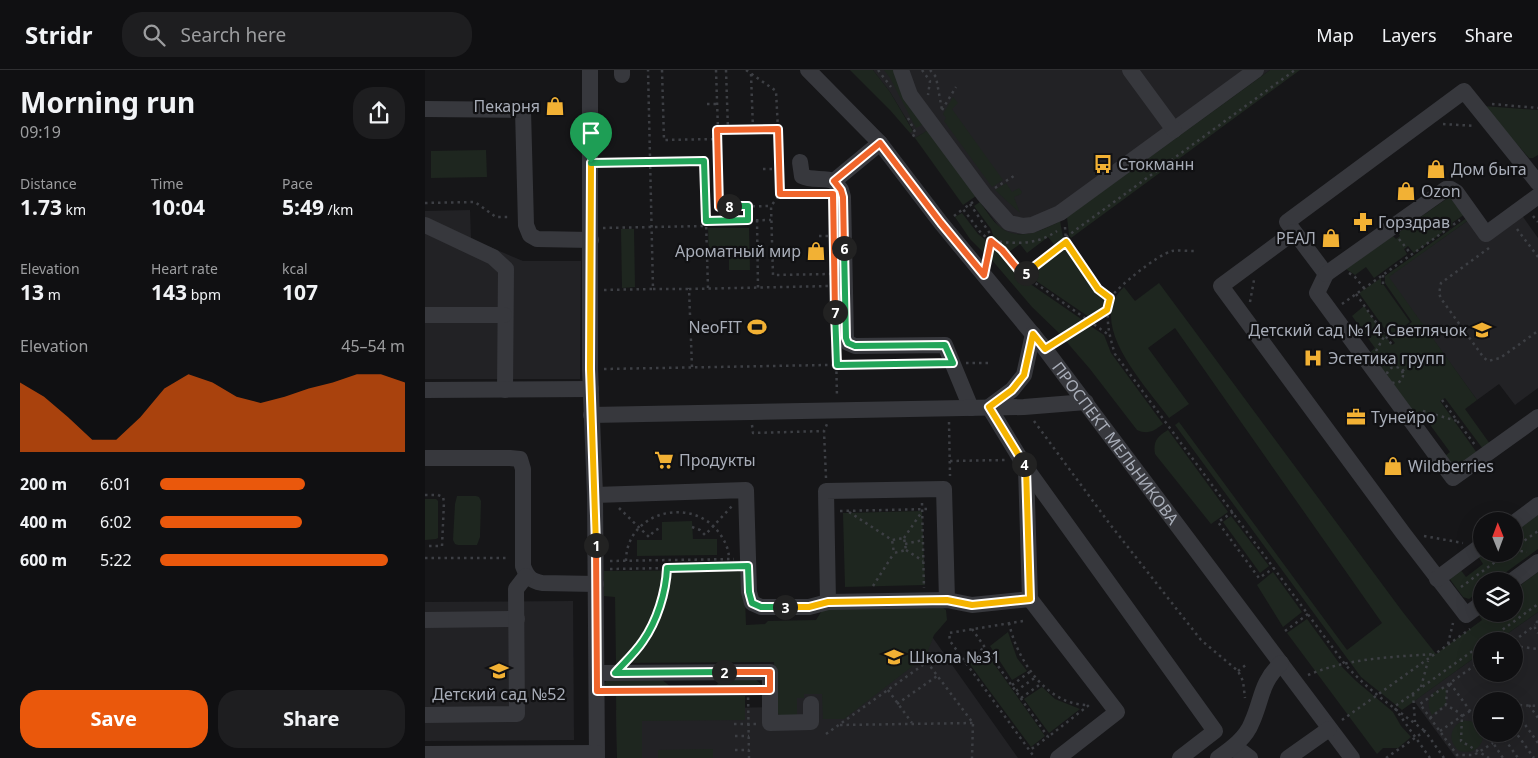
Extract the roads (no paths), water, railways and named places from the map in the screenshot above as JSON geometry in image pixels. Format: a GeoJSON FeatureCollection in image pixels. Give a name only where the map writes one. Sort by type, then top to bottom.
{"type":"FeatureCollection","features":[{"type":"Feature","properties":{"kind":"street"},"geometry":{"type":"LineString","coordinates":[[425,754],[597,756],[596,572],[600,494],[591,415],[590,70]]}},
{"type":"Feature","properties":{"kind":"street","name":"ПРОСПЕКТ МЕЛЬНИКОВА"},"geometry":{"type":"LineString","coordinates":[[808,70],[880,143],[941,223],[1045,349],[1352,758]]}},
{"type":"Feature","properties":{"kind":"street"},"geometry":{"type":"LineString","coordinates":[[901,70],[911,95],[984,195],[1009,223],[1016,225],[1032,225],[1060,213],[1256,70]]}},
{"type":"Feature","properties":{"kind":"street"},"geometry":{"type":"LineString","coordinates":[[1131,70],[1174,130]]}},
{"type":"Feature","properties":{"kind":"street"},"geometry":{"type":"LineString","coordinates":[[1332,270],[1294,232],[1287,222],[1464,91],[1494,128],[1533,165],[1538,183]]}},
{"type":"Feature","properties":{"kind":"street"},"geometry":{"type":"LineString","coordinates":[[425,109],[523,110],[526,225],[529,235],[537,239],[591,234]]}},
{"type":"Feature","properties":{"kind":"street"},"geometry":{"type":"LineString","coordinates":[[834,181],[880,143]]}},
{"type":"Feature","properties":{"kind":"street"},"geometry":{"type":"LineString","coordinates":[[800,162],[802,176],[808,179],[828,179],[834,181],[841,190],[843,197],[846,338],[848,343],[855,346],[945,345],[971,408]]}},
{"type":"Feature","properties":{"kind":"street"},"geometry":{"type":"LineString","coordinates":[[1538,196],[1486,234],[1457,192],[1446,189],[1332,270],[1317,293],[1453,478],[1538,417]]}},
{"type":"Feature","properties":{"kind":"street"},"geometry":{"type":"LineString","coordinates":[[425,225],[493,257],[505,269],[505,390]]}},
{"type":"Feature","properties":{"kind":"street"},"geometry":{"type":"LineString","coordinates":[[1294,232],[1221,286],[1437,579],[1465,621],[1473,612]]}},
{"type":"Feature","properties":{"kind":"street"},"geometry":{"type":"LineString","coordinates":[[425,315],[504,314]]}},
{"type":"Feature","properties":{"kind":"street"},"geometry":{"type":"LineString","coordinates":[[989,407],[1012,390],[1024,375],[1033,334]]}},
{"type":"Feature","properties":{"kind":"street"},"geometry":{"type":"LineString","coordinates":[[425,390],[591,389]]}},
{"type":"Feature","properties":{"kind":"street"},"geometry":{"type":"LineString","coordinates":[[591,415],[989,407],[1024,408],[1086,402]]}},
{"type":"Feature","properties":{"kind":"street"},"geometry":{"type":"LineString","coordinates":[[989,407],[1026,468],[1215,731],[1181,758]]}},
{"type":"Feature","properties":{"kind":"street"},"geometry":{"type":"LineString","coordinates":[[425,458],[520,459],[523,469],[523,566],[526,576],[534,582],[543,583],[596,572]]}},
{"type":"Feature","properties":{"kind":"street"},"geometry":{"type":"LineString","coordinates":[[1026,468],[1030,599],[1117,712],[1057,758]]}},
{"type":"Feature","properties":{"kind":"street"},"geometry":{"type":"LineString","coordinates":[[828,602],[826,491],[922,489],[944,489],[947,600]]}},
{"type":"Feature","properties":{"kind":"street"},"geometry":{"type":"LineString","coordinates":[[600,494],[746,490],[750,598],[756,606],[809,607],[828,602],[924,600],[947,600],[972,605],[1030,599]]}},
{"type":"Feature","properties":{"kind":"street"},"geometry":{"type":"LineString","coordinates":[[1523,516],[1538,505]]}},
{"type":"Feature","properties":{"kind":"street"},"geometry":{"type":"LineString","coordinates":[[1437,579],[1473,548]]}},
{"type":"Feature","properties":{"kind":"street"},"geometry":{"type":"LineString","coordinates":[[1520,572],[1533,558]]}},
{"type":"Feature","properties":{"kind":"street"},"geometry":{"type":"LineString","coordinates":[[425,715],[517,714],[517,589],[526,576]]}},
{"type":"Feature","properties":{"kind":"street"},"geometry":{"type":"LineString","coordinates":[[425,620],[517,619]]}},
{"type":"Feature","properties":{"kind":"street"},"geometry":{"type":"LineString","coordinates":[[1224,754],[1243,737],[1252,723],[1263,686],[1270,674],[1281,663]]}},
{"type":"Feature","properties":{"kind":"street"},"geometry":{"type":"LineString","coordinates":[[597,673],[770,672],[770,722],[811,722],[811,704]]}},
{"type":"Feature","properties":{"kind":"street"},"geometry":{"type":"LineString","coordinates":[[1288,758],[1329,729]]}},
{"type":"Feature","properties":{"kind":"street"},"geometry":{"type":"LineString","coordinates":[[1224,754],[1242,752],[1250,758]]}},
{"type":"Feature","properties":{"kind":"place","name":"Пекарня"},"geometry":{"type":"Point","coordinates":[555,106]}},
{"type":"Feature","properties":{"kind":"place","name":"Стокманн"},"geometry":{"type":"Point","coordinates":[1103,164]}},
{"type":"Feature","properties":{"kind":"place","name":"Дом быта"},"geometry":{"type":"Point","coordinates":[1436,169]}},
{"type":"Feature","properties":{"kind":"place","name":"Ozon"},"geometry":{"type":"Point","coordinates":[1406,191]}},
{"type":"Feature","properties":{"kind":"place","name":"Горздрав"},"geometry":{"type":"Point","coordinates":[1363,222]}},
{"type":"Feature","properties":{"kind":"place","name":"РЕАЛ"},"geometry":{"type":"Point","coordinates":[1331,238]}},
{"type":"Feature","properties":{"kind":"place","name":"Ароматный мир"},"geometry":{"type":"Point","coordinates":[816,251]}},
{"type":"Feature","properties":{"kind":"place","name":"NeoFIT"},"geometry":{"type":"Point","coordinates":[757,327]}},
{"type":"Feature","properties":{"kind":"place","name":"Детский сад №14 Светлячок"},"geometry":{"type":"Point","coordinates":[1482,330]}},
{"type":"Feature","properties":{"kind":"place","name":"Эстетика групп"},"geometry":{"type":"Point","coordinates":[1313,358]}},
{"type":"Feature","properties":{"kind":"place","name":"Тунейро"},"geometry":{"type":"Point","coordinates":[1356,417]}},
{"type":"Feature","properties":{"kind":"place","name":"Продукты"},"geometry":{"type":"Point","coordinates":[664,460]}},
{"type":"Feature","properties":{"kind":"place","name":"Wildberries"},"geometry":{"type":"Point","coordinates":[1393,466]}},
{"type":"Feature","properties":{"kind":"place","name":"Школа №31"},"geometry":{"type":"Point","coordinates":[894,657]}},
{"type":"Feature","properties":{"kind":"place","name":"Детский сад №52"},"geometry":{"type":"Point","coordinates":[499,671]}}]}
